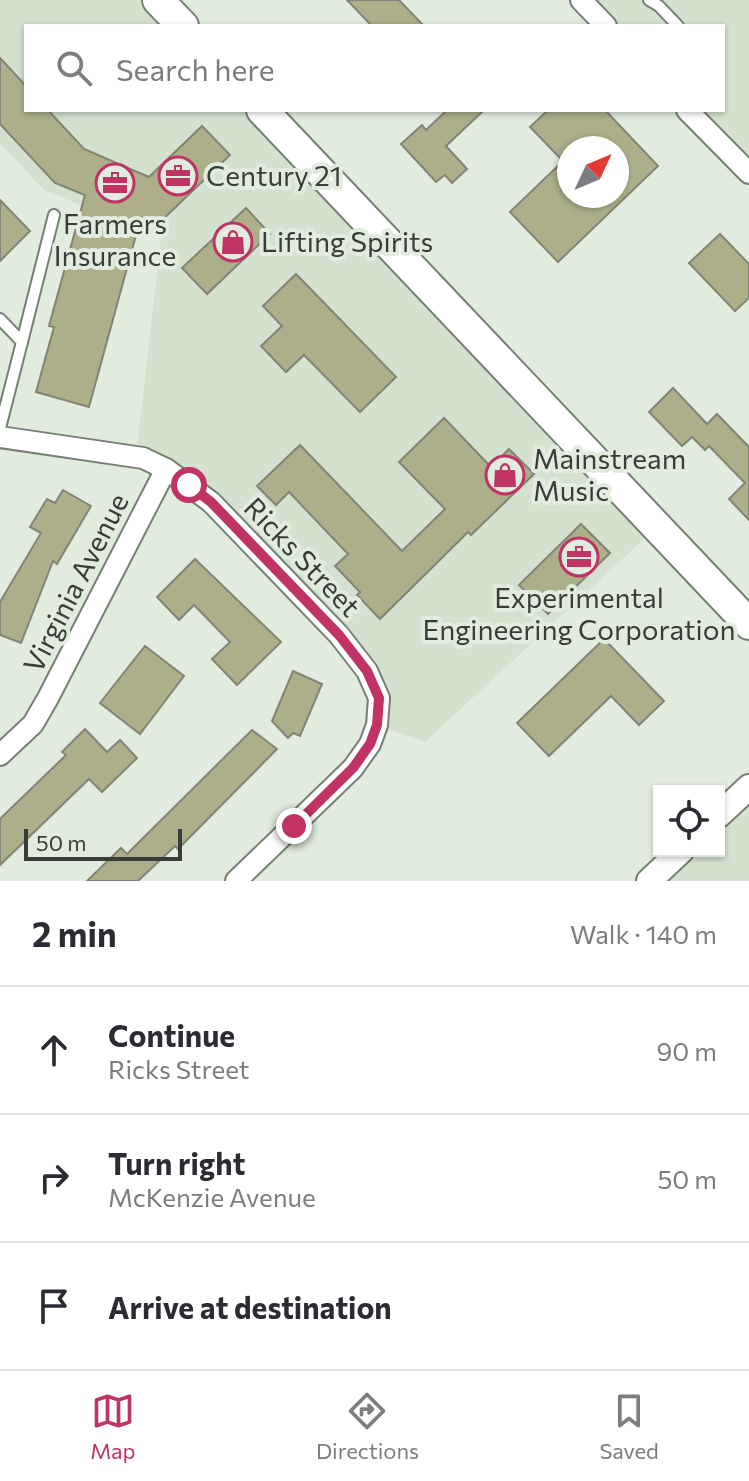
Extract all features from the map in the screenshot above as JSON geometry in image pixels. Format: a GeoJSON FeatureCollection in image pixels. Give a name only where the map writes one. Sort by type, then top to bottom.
{"type":"FeatureCollection","features":[{"type":"Feature","properties":{"kind":"main road"},"geometry":{"type":"LineString","coordinates":[[158,0],[181,24]]}},
{"type":"Feature","properties":{"kind":"main road"},"geometry":{"type":"LineString","coordinates":[[264,112],[749,624]]}},
{"type":"Feature","properties":{"kind":"street"},"geometry":{"type":"LineString","coordinates":[[581,0],[604,24]]}},
{"type":"Feature","properties":{"kind":"street"},"geometry":{"type":"LineString","coordinates":[[708,120],[749,173]]}},
{"type":"Feature","properties":{"kind":"street","name":"Ricks Street"},"geometry":{"type":"LineString","coordinates":[[0,437],[136,457],[166,469],[211,502],[339,635],[367,671],[379,698],[377,725],[370,744],[353,768],[236,881]]}},
{"type":"Feature","properties":{"kind":"street","name":"Virginia Avenue"},"geometry":{"type":"LineString","coordinates":[[0,755],[33,724],[166,469]]}},
{"type":"Feature","properties":{"kind":"street"},"geometry":{"type":"LineString","coordinates":[[725,809],[749,787]]}},
{"type":"Feature","properties":{"kind":"street"},"geometry":{"type":"LineString","coordinates":[[649,881],[675,857]]}},
{"type":"Feature","properties":{"kind":"lane"},"geometry":{"type":"LineString","coordinates":[[649,0],[676,24]]}},
{"type":"Feature","properties":{"kind":"lane"},"geometry":{"type":"LineString","coordinates":[[0,428],[54,215]]}},
{"type":"Feature","properties":{"kind":"lane"},"geometry":{"type":"LineString","coordinates":[[0,319],[22,342]]}},
{"type":"Feature","properties":{"kind":"shaded area"},"geometry":{"type":"Polygon","coordinates":[[[0,0],[158,0],[181,24],[24,24],[24,112],[264,112],[657,527],[425,742],[377,725],[367,671],[211,502],[136,457],[161,238],[44,190],[0,143],[0,0]]]}},
{"type":"Feature","properties":{"kind":"shaded area"},"geometry":{"type":"Polygon","coordinates":[[[581,0],[749,0],[749,173],[689,112],[725,112],[725,24],[604,24],[581,0]]]}},
{"type":"Feature","properties":{"kind":"shaded area"},"geometry":{"type":"Polygon","coordinates":[[[749,787],[749,881],[648,881],[674,857],[725,857],[725,809],[749,787]]]}},
{"type":"Feature","properties":{"kind":"building"},"geometry":{"type":"Polygon","coordinates":[[[347,0],[399,0],[422,24],[370,24],[347,0]]]}},
{"type":"Feature","properties":{"kind":"building"},"geometry":{"type":"Polygon","coordinates":[[[0,58],[24,84],[24,112],[50,112],[84,149],[149,177],[202,126],[230,155],[158,224],[141,217],[89,407],[36,392],[54,327],[49,326],[85,195],[55,183],[0,124],[0,58]]]}},
{"type":"Feature","properties":{"kind":"building"},"geometry":{"type":"Polygon","coordinates":[[[445,112],[482,112],[446,146],[467,169],[452,183],[445,175],[436,182],[401,144],[422,125],[426,130],[445,112]]]}},
{"type":"Feature","properties":{"kind":"building"},"geometry":{"type":"Polygon","coordinates":[[[546,112],[607,112],[658,166],[629,194],[629,136],[557,136],[557,155],[530,127],[546,112]]]}},
{"type":"Feature","properties":{"kind":"building"},"geometry":{"type":"Polygon","coordinates":[[[557,167],[557,208],[614,208],[558,262],[510,212],[557,167]]]}},
{"type":"Feature","properties":{"kind":"building"},"geometry":{"type":"Polygon","coordinates":[[[0,200],[30,231],[0,261],[0,200]]]}},
{"type":"Feature","properties":{"kind":"building"},"geometry":{"type":"Polygon","coordinates":[[[246,208],[270,234],[207,294],[182,268],[246,208]]]}},
{"type":"Feature","properties":{"kind":"building"},"geometry":{"type":"Polygon","coordinates":[[[720,234],[749,264],[749,298],[735,311],[689,263],[720,234]]]}},
{"type":"Feature","properties":{"kind":"building"},"geometry":{"type":"Polygon","coordinates":[[[296,274],[396,377],[360,412],[304,355],[286,372],[261,346],[282,326],[263,306],[296,274]]]}},
{"type":"Feature","properties":{"kind":"building"},"geometry":{"type":"Polygon","coordinates":[[[673,388],[707,424],[717,414],[749,447],[749,520],[729,499],[745,483],[709,446],[705,450],[692,437],[682,446],[649,412],[673,388]]]}},
{"type":"Feature","properties":{"kind":"building"},"geometry":{"type":"Polygon","coordinates":[[[444,418],[491,467],[509,449],[534,474],[471,535],[468,532],[380,619],[335,566],[348,554],[289,492],[276,505],[257,486],[300,445],[402,551],[445,509],[399,462],[444,418]]]}},
{"type":"Feature","properties":{"kind":"building"},"geometry":{"type":"Polygon","coordinates":[[[63,490],[91,506],[57,564],[53,561],[21,643],[0,635],[0,602],[41,533],[30,527],[47,499],[55,503],[63,490]]]}},
{"type":"Feature","properties":{"kind":"building"},"geometry":{"type":"Polygon","coordinates":[[[581,524],[610,553],[548,614],[519,585],[581,524]]]}},
{"type":"Feature","properties":{"kind":"building"},"geometry":{"type":"Polygon","coordinates":[[[195,559],[281,642],[237,685],[212,659],[230,642],[194,605],[179,620],[157,597],[195,559]]]}},
{"type":"Feature","properties":{"kind":"building"},"geometry":{"type":"Polygon","coordinates":[[[604,639],[664,701],[639,725],[611,696],[549,756],[517,723],[604,639]]]}},
{"type":"Feature","properties":{"kind":"building"},"geometry":{"type":"Polygon","coordinates":[[[145,646],[184,676],[140,734],[100,703],[145,646]]]}},
{"type":"Feature","properties":{"kind":"building"},"geometry":{"type":"Polygon","coordinates":[[[293,671],[322,684],[300,736],[293,733],[288,738],[272,721],[293,671]]]}},
{"type":"Feature","properties":{"kind":"building"},"geometry":{"type":"Polygon","coordinates":[[[85,729],[107,752],[120,740],[137,758],[102,792],[89,779],[0,865],[0,819],[66,755],[62,752],[85,729]]]}},
{"type":"Feature","properties":{"kind":"building"},"geometry":{"type":"Polygon","coordinates":[[[252,730],[277,749],[178,849],[175,846],[138,881],[87,881],[121,848],[127,854],[252,730]]]}},
{"type":"Feature","properties":{"kind":"place","name":"Century 21"},"geometry":{"type":"Point","coordinates":[178,176]}},
{"type":"Feature","properties":{"kind":"place","name":"Farmers Insurance"},"geometry":{"type":"Point","coordinates":[115,183]}},
{"type":"Feature","properties":{"kind":"place","name":"Lifting Spirits"},"geometry":{"type":"Point","coordinates":[233,242]}},
{"type":"Feature","properties":{"kind":"place","name":"Mainstream Music"},"geometry":{"type":"Point","coordinates":[505,475]}},
{"type":"Feature","properties":{"kind":"place","name":"Experimental Engineering Corporation"},"geometry":{"type":"Point","coordinates":[579,557]}},
{"type":"Feature","properties":{"kind":"route"},"geometry":{"type":"LineString","coordinates":[[189,485],[211,502],[339,635],[367,671],[379,698],[377,725],[370,744],[353,768],[294,826]]}}]}
